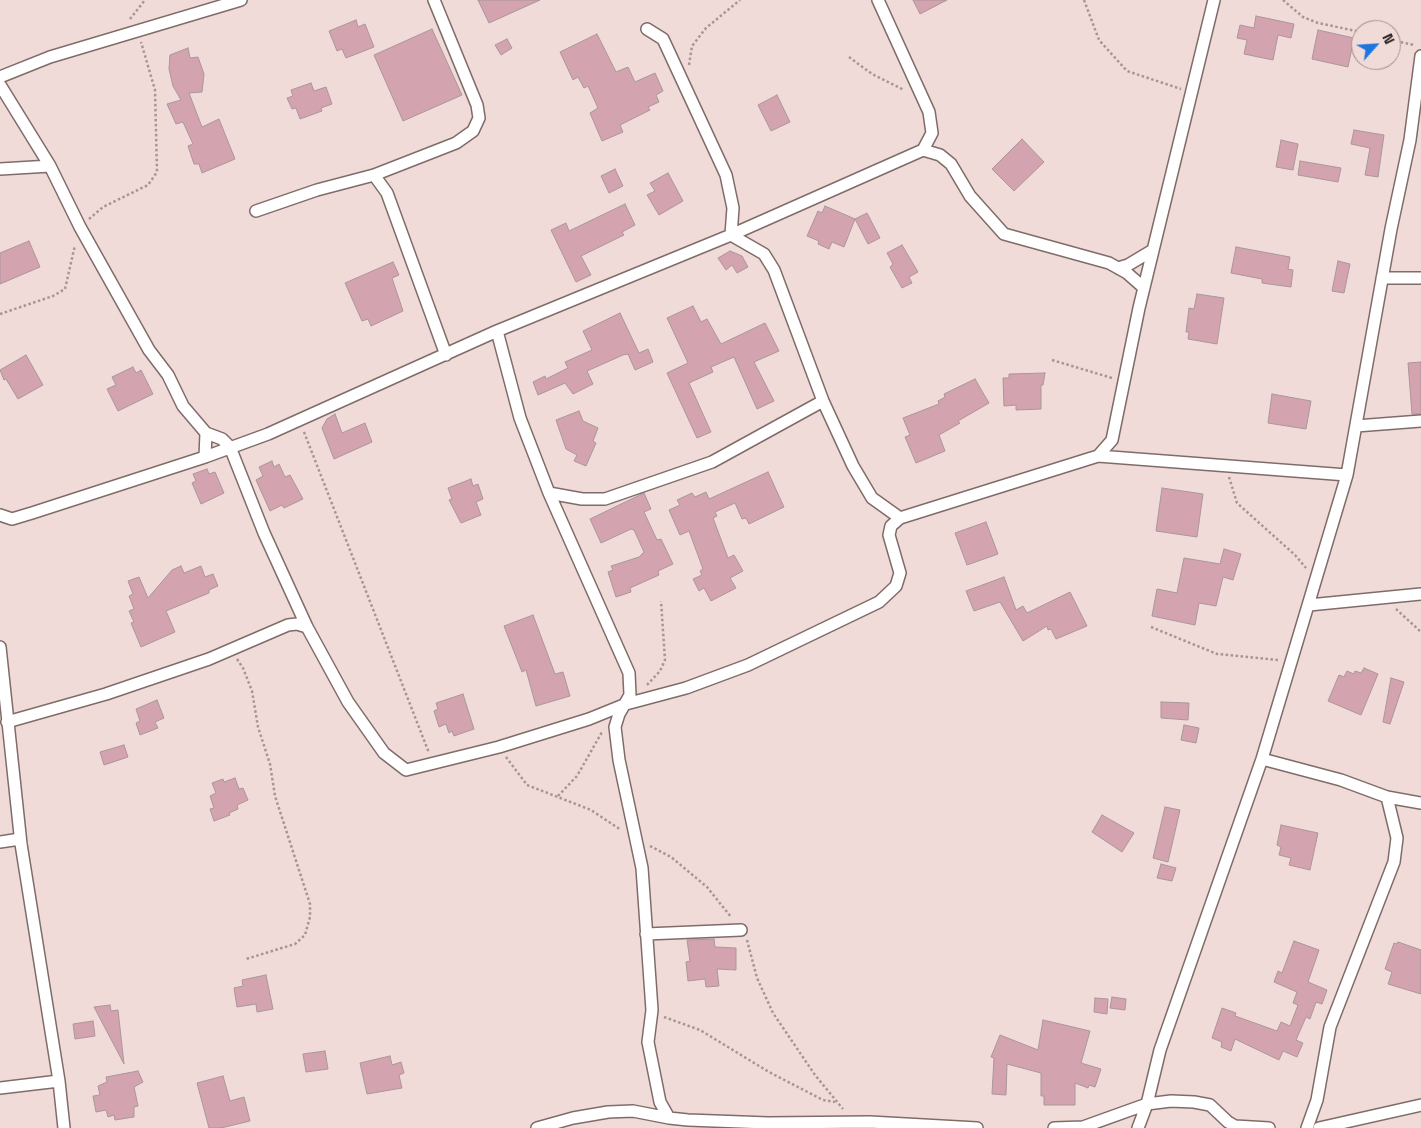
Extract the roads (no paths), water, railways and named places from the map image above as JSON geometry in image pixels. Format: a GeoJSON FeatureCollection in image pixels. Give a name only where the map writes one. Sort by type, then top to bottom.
{"type":"FeatureCollection","features":[{"type":"Feature","properties":{"kind":"street"},"geometry":{"type":"LineString","coordinates":[[0,77],[50,57],[242,0]]}},
{"type":"Feature","properties":{"kind":"street"},"geometry":{"type":"LineString","coordinates":[[256,211],[374,174],[456,143],[473,131],[479,118],[471,86],[434,0]]}},
{"type":"Feature","properties":{"kind":"street"},"geometry":{"type":"LineString","coordinates":[[0,515],[12,519],[205,457],[300,421],[497,331],[731,235],[923,150],[932,133],[929,112],[878,0]]}},
{"type":"Feature","properties":{"kind":"street"},"geometry":{"type":"LineString","coordinates":[[1098,456],[1112,440],[1144,288],[1214,0]]}},
{"type":"Feature","properties":{"kind":"street"},"geometry":{"type":"LineString","coordinates":[[647,29],[662,39],[684,90],[726,175],[733,208],[731,235]]}},
{"type":"Feature","properties":{"kind":"street"},"geometry":{"type":"LineString","coordinates":[[1138,1128],[1147,1104],[1160,1050],[1262,759],[1293,662],[1315,579],[1348,475],[1382,278],[1416,138],[1421,56]]}},
{"type":"Feature","properties":{"kind":"street"},"geometry":{"type":"LineString","coordinates":[[0,85],[50,166],[80,227],[149,350],[168,375],[183,406],[206,433],[222,439],[230,447],[264,533],[307,627],[348,702],[384,753],[406,770],[499,747],[686,688],[748,665],[879,602],[896,586],[900,573],[889,535],[892,526],[900,518],[1098,456],[1348,475]]}},
{"type":"Feature","properties":{"kind":"street"},"geometry":{"type":"LineString","coordinates":[[923,150],[940,155],[951,164],[970,196],[1004,234],[1109,263],[1127,273],[1144,288]]}},
{"type":"Feature","properties":{"kind":"street"},"geometry":{"type":"LineString","coordinates":[[0,169],[50,166]]}},
{"type":"Feature","properties":{"kind":"street"},"geometry":{"type":"LineString","coordinates":[[374,174],[387,193],[446,355]]}},
{"type":"Feature","properties":{"kind":"street"},"geometry":{"type":"LineString","coordinates":[[731,235],[764,254],[774,270],[823,401],[853,466],[872,498],[900,518]]}},
{"type":"Feature","properties":{"kind":"street"},"geometry":{"type":"LineString","coordinates":[[1118,268],[1128,265],[1153,250]]}},
{"type":"Feature","properties":{"kind":"street"},"geometry":{"type":"LineString","coordinates":[[1382,278],[1421,278]]}},
{"type":"Feature","properties":{"kind":"street"},"geometry":{"type":"LineString","coordinates":[[497,331],[520,418],[549,493],[623,657],[631,687],[627,707],[615,727],[642,868],[652,1010],[648,1042],[660,1102],[669,1118]]}},
{"type":"Feature","properties":{"kind":"street"},"geometry":{"type":"LineString","coordinates":[[549,493],[582,499],[605,499],[712,462],[823,401]]}},
{"type":"Feature","properties":{"kind":"street"},"geometry":{"type":"LineString","coordinates":[[1356,426],[1421,421]]}},
{"type":"Feature","properties":{"kind":"street"},"geometry":{"type":"LineString","coordinates":[[1114,431],[1127,457]]}},
{"type":"Feature","properties":{"kind":"street"},"geometry":{"type":"LineString","coordinates":[[205,457],[206,433]]}},
{"type":"Feature","properties":{"kind":"street"},"geometry":{"type":"LineString","coordinates":[[1309,605],[1421,594]]}},
{"type":"Feature","properties":{"kind":"street"},"geometry":{"type":"LineString","coordinates":[[7,722],[106,694],[230,650],[288,625],[297,624],[307,627]]}},
{"type":"Feature","properties":{"kind":"street"},"geometry":{"type":"LineString","coordinates":[[0,647],[20,840],[59,1080],[64,1128]]}},
{"type":"Feature","properties":{"kind":"street"},"geometry":{"type":"LineString","coordinates":[[1262,759],[1341,780],[1387,797],[1421,803]]}},
{"type":"Feature","properties":{"kind":"street"},"geometry":{"type":"LineString","coordinates":[[1307,1128],[1316,1100],[1330,1027],[1394,862],[1397,838],[1387,797]]}},
{"type":"Feature","properties":{"kind":"street"},"geometry":{"type":"LineString","coordinates":[[0,842],[20,840]]}},
{"type":"Feature","properties":{"kind":"street"},"geometry":{"type":"LineString","coordinates":[[646,934],[741,930]]}},
{"type":"Feature","properties":{"kind":"street"},"geometry":{"type":"LineString","coordinates":[[0,1088],[59,1080]]}},
{"type":"Feature","properties":{"kind":"street"},"geometry":{"type":"LineString","coordinates":[[1054,1128],[1085,1127],[1147,1104],[1171,1101],[1210,1105],[1235,1126],[1269,1128]]}},
{"type":"Feature","properties":{"kind":"street"},"geometry":{"type":"LineString","coordinates":[[1319,1128],[1421,1105]]}},
{"type":"Feature","properties":{"kind":"street"},"geometry":{"type":"LineString","coordinates":[[538,1128],[573,1118],[608,1112],[633,1111],[688,1120],[870,1122],[977,1128]]}}]}
